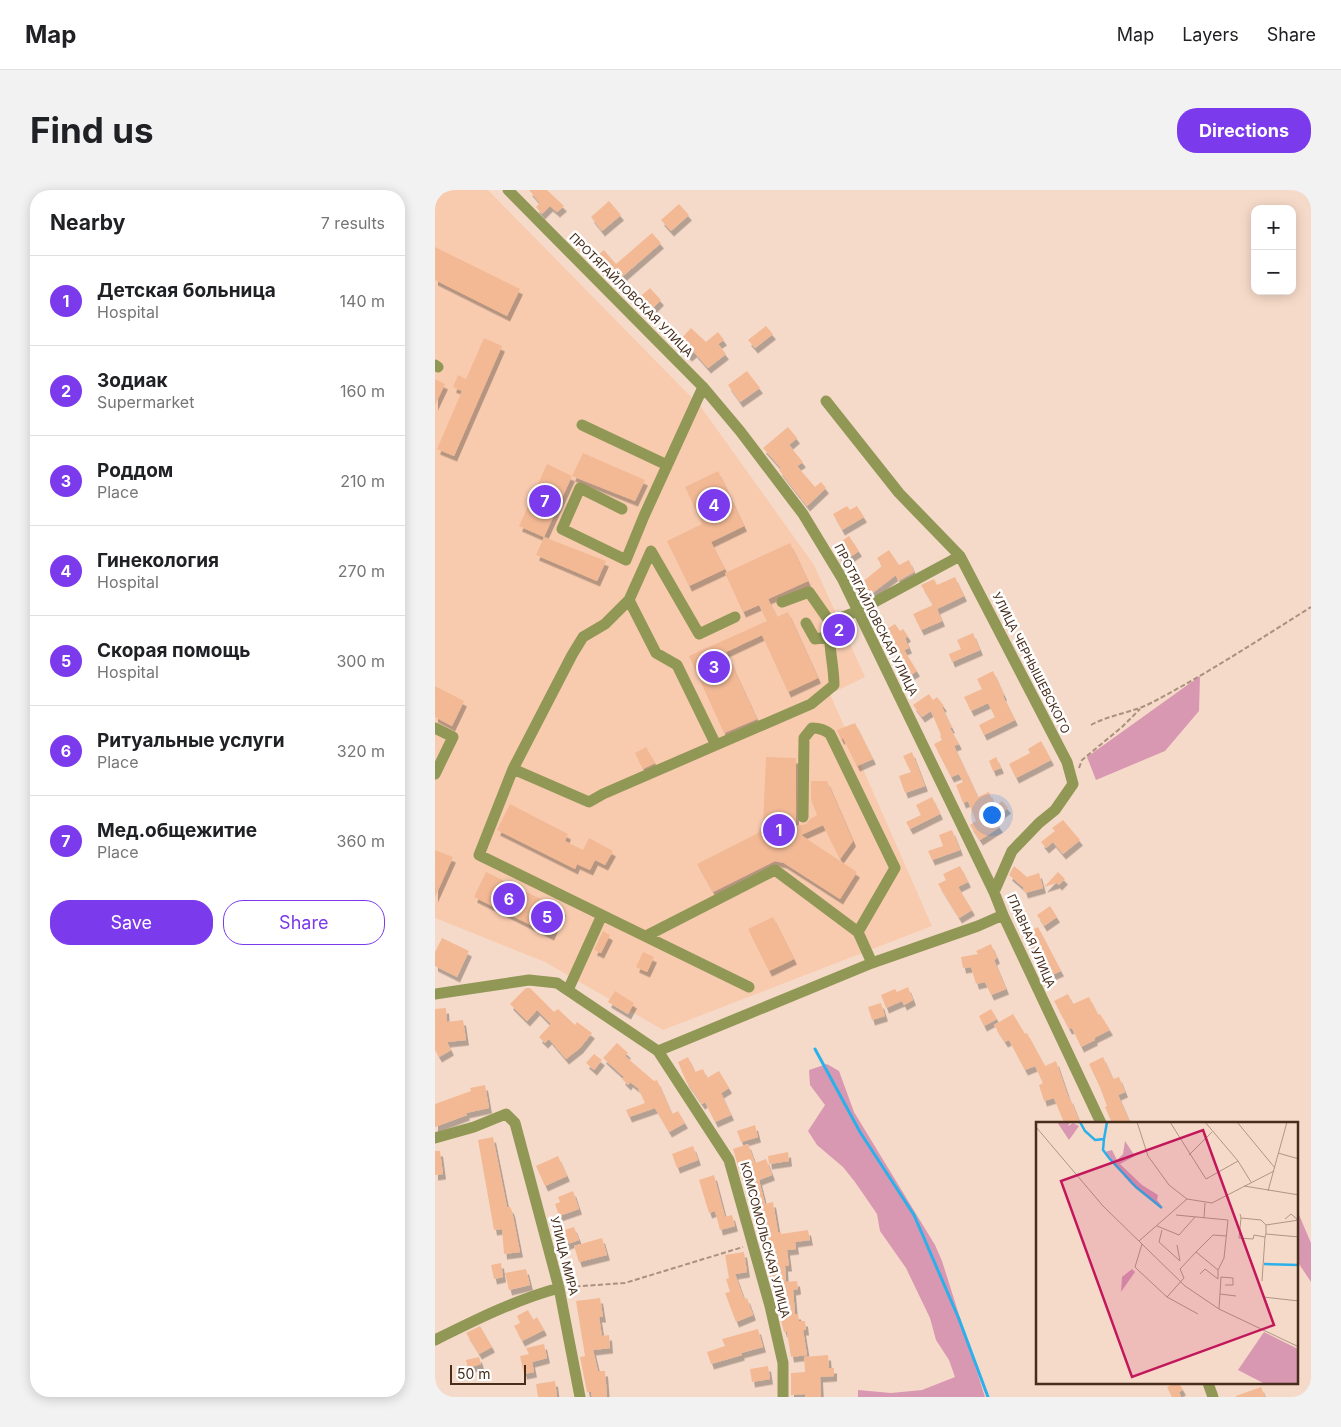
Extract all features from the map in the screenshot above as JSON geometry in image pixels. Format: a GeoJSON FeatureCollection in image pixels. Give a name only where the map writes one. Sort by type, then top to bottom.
{"type":"FeatureCollection","features":[{"type":"Feature","properties":{"kind":"street","name":"ПРОТЯГАЙЛОВСКАЯ УЛИЦА"},"geometry":{"type":"LineString","coordinates":[[508,190],[703,387],[740,430],[803,514],[843,580],[994,892]]}},
{"type":"Feature","properties":{"kind":"street"},"geometry":{"type":"LineString","coordinates":[[622,509],[580,488],[562,530],[626,560],[703,387]]}},
{"type":"Feature","properties":{"kind":"street","name":"УЛИЦА ЧЕРНЫШЕВСКОГО"},"geometry":{"type":"LineString","coordinates":[[826,401],[899,493],[960,556],[1067,762],[1073,784]]}},
{"type":"Feature","properties":{"kind":"street"},"geometry":{"type":"LineString","coordinates":[[582,425],[667,465]]}},
{"type":"Feature","properties":{"kind":"street"},"geometry":{"type":"LineString","coordinates":[[735,617],[699,634],[651,551],[629,600],[605,624],[583,637],[572,655],[513,769],[479,855],[749,987]]}},
{"type":"Feature","properties":{"kind":"street"},"geometry":{"type":"LineString","coordinates":[[830,622],[858,611],[960,556]]}},
{"type":"Feature","properties":{"kind":"street"},"geometry":{"type":"LineString","coordinates":[[513,769],[589,802],[603,794],[811,704],[834,685],[834,671],[828,637],[830,622],[809,592],[781,602]]}},
{"type":"Feature","properties":{"kind":"street"},"geometry":{"type":"LineString","coordinates":[[629,600],[656,653],[677,665],[716,745]]}},
{"type":"Feature","properties":{"kind":"street"},"geometry":{"type":"LineString","coordinates":[[806,623],[815,639],[828,637]]}},
{"type":"Feature","properties":{"kind":"street"},"geometry":{"type":"LineString","coordinates":[[435,728],[453,737],[435,774]]}},
{"type":"Feature","properties":{"kind":"street"},"geometry":{"type":"LineString","coordinates":[[803,817],[804,738],[812,728],[817,728],[830,734],[895,868],[858,932]]}},
{"type":"Feature","properties":{"kind":"street","name":"ГЛАВНАЯ УЛИЦА"},"geometry":{"type":"LineString","coordinates":[[1073,784],[1055,810],[1039,823],[1012,851],[994,892],[1101,1122]]}},
{"type":"Feature","properties":{"kind":"street"},"geometry":{"type":"LineString","coordinates":[[646,936],[775,870],[858,932],[873,964]]}},
{"type":"Feature","properties":{"kind":"street"},"geometry":{"type":"LineString","coordinates":[[568,990],[602,914]]}},
{"type":"Feature","properties":{"kind":"street"},"geometry":{"type":"LineString","coordinates":[[435,994],[529,980],[557,983],[657,1051],[873,964],[1003,915]]}},
{"type":"Feature","properties":{"kind":"street","name":"КОМСОМОЛЬСКАЯ УЛИЦА"},"geometry":{"type":"LineString","coordinates":[[657,1051],[729,1160],[770,1306],[783,1363],[783,1397]]}},
{"type":"Feature","properties":{"kind":"street","name":"УЛИЦА МИРА"},"geometry":{"type":"LineString","coordinates":[[435,1138],[474,1127],[506,1114],[515,1123],[559,1288],[580,1397]]}},
{"type":"Feature","properties":{"kind":"street"},"geometry":{"type":"LineString","coordinates":[[435,1340],[497,1310],[539,1293],[559,1288]]}},
{"type":"Feature","properties":{"kind":"street"},"geometry":{"type":"LineString","coordinates":[[1208,1384],[1213,1397]]}},
{"type":"Feature","properties":{"kind":"path"},"geometry":{"type":"LineString","coordinates":[[1091,725],[1099,720],[1142,707],[1190,682],[1311,608]]}},
{"type":"Feature","properties":{"kind":"path"},"geometry":{"type":"LineString","coordinates":[[1082,760],[1122,727],[1142,707]]}},
{"type":"Feature","properties":{"kind":"path"},"geometry":{"type":"LineString","coordinates":[[559,1288],[625,1283],[752,1244]]}},
{"type":"Feature","properties":{"kind":"shaded area"},"geometry":{"type":"Polygon","coordinates":[[[435,190],[488,190],[701,407],[814,565],[865,677],[830,694],[932,926],[663,1030],[545,962],[435,918],[435,190]]]}},
{"type":"Feature","properties":{"kind":"shaded area"},"geometry":{"type":"Polygon","coordinates":[[[1200,676],[1199,711],[1165,751],[1096,780],[1087,757],[1200,676]]]}},
{"type":"Feature","properties":{"kind":"shaded area"},"geometry":{"type":"Polygon","coordinates":[[[827,1064],[839,1071],[854,1112],[935,1245],[942,1261],[985,1397],[858,1397],[858,1390],[891,1393],[922,1390],[955,1377],[949,1360],[936,1340],[930,1318],[906,1268],[880,1231],[877,1214],[843,1167],[817,1145],[808,1131],[825,1105],[810,1085],[809,1070],[827,1064]]]}},
{"type":"Feature","properties":{"kind":"shaded area"},"geometry":{"type":"Polygon","coordinates":[[[1299,1215],[1311,1243],[1311,1282],[1299,1264],[1299,1215]]]}},
{"type":"Feature","properties":{"kind":"building"},"geometry":{"type":"Polygon","coordinates":[[[529,190],[547,190],[564,206],[557,212],[550,206],[542,214],[536,207],[540,203],[529,190]]]}},
{"type":"Feature","properties":{"kind":"building"},"geometry":{"type":"Polygon","coordinates":[[[609,201],[621,215],[602,231],[591,217],[609,201]]]}},
{"type":"Feature","properties":{"kind":"building"},"geometry":{"type":"Polygon","coordinates":[[[679,204],[689,215],[671,231],[661,220],[679,204]]]}},
{"type":"Feature","properties":{"kind":"building"},"geometry":{"type":"Polygon","coordinates":[[[652,233],[661,243],[615,283],[593,259],[604,250],[616,264],[652,233]]]}},
{"type":"Feature","properties":{"kind":"building"},"geometry":{"type":"Polygon","coordinates":[[[435,247],[520,289],[507,316],[435,280],[435,247]]]}},
{"type":"Feature","properties":{"kind":"building"},"geometry":{"type":"Polygon","coordinates":[[[650,288],[661,300],[650,311],[634,302],[650,288]]]}},
{"type":"Feature","properties":{"kind":"building"},"geometry":{"type":"Polygon","coordinates":[[[766,326],[773,334],[755,348],[748,340],[766,326]]]}},
{"type":"Feature","properties":{"kind":"building"},"geometry":{"type":"Polygon","coordinates":[[[691,328],[706,342],[718,332],[724,340],[718,344],[726,354],[708,368],[694,352],[689,356],[676,344],[691,328]]]}},
{"type":"Feature","properties":{"kind":"building"},"geometry":{"type":"Polygon","coordinates":[[[484,338],[502,346],[454,456],[437,449],[462,391],[453,387],[458,375],[466,379],[484,338]]]}},
{"type":"Feature","properties":{"kind":"building"},"geometry":{"type":"Polygon","coordinates":[[[747,371],[760,388],[740,402],[728,385],[747,371]]]}},
{"type":"Feature","properties":{"kind":"building"},"geometry":{"type":"Polygon","coordinates":[[[435,379],[445,384],[435,405],[435,379]]]}},
{"type":"Feature","properties":{"kind":"building"},"geometry":{"type":"Polygon","coordinates":[[[788,427],[797,438],[789,445],[803,462],[797,466],[815,487],[821,482],[826,488],[807,506],[779,470],[781,468],[763,448],[788,427]]]}},
{"type":"Feature","properties":{"kind":"building"},"geometry":{"type":"Polygon","coordinates":[[[583,453],[645,480],[635,501],[572,476],[583,453]]]}},
{"type":"Feature","properties":{"kind":"building"},"geometry":{"type":"Polygon","coordinates":[[[547,464],[572,476],[544,537],[519,526],[547,464]]]}},
{"type":"Feature","properties":{"kind":"building"},"geometry":{"type":"Polygon","coordinates":[[[718,471],[744,526],[711,542],[725,569],[689,586],[667,541],[702,524],[685,487],[718,471]]]}},
{"type":"Feature","properties":{"kind":"building"},"geometry":{"type":"Polygon","coordinates":[[[847,506],[850,510],[857,506],[864,517],[842,530],[833,514],[847,506]]]}},
{"type":"Feature","properties":{"kind":"building"},"geometry":{"type":"Polygon","coordinates":[[[849,536],[859,551],[843,562],[833,547],[849,536]]]}},
{"type":"Feature","properties":{"kind":"building"},"geometry":{"type":"Polygon","coordinates":[[[544,537],[606,561],[597,581],[536,555],[544,537]]]}},
{"type":"Feature","properties":{"kind":"building"},"geometry":{"type":"Polygon","coordinates":[[[790,543],[808,581],[768,599],[777,617],[788,612],[818,678],[788,692],[762,635],[726,652],[757,719],[724,733],[689,656],[767,621],[759,605],[743,612],[725,573],[790,543]]]}},
{"type":"Feature","properties":{"kind":"building"},"geometry":{"type":"Polygon","coordinates":[[[889,550],[899,565],[909,560],[914,572],[898,581],[896,575],[866,598],[856,587],[882,566],[877,558],[889,550]]]}},
{"type":"Feature","properties":{"kind":"building"},"geometry":{"type":"Polygon","coordinates":[[[955,577],[964,596],[937,609],[942,621],[921,630],[913,614],[933,605],[921,585],[934,579],[937,585],[955,577]]]}},
{"type":"Feature","properties":{"kind":"building"},"geometry":{"type":"Polygon","coordinates":[[[895,624],[900,631],[903,629],[908,636],[905,638],[909,648],[904,650],[917,671],[904,679],[896,666],[902,662],[893,641],[888,644],[881,633],[895,624]]]}},
{"type":"Feature","properties":{"kind":"building"},"geometry":{"type":"Polygon","coordinates":[[[843,625],[846,635],[837,638],[837,627],[843,625]]]}},
{"type":"Feature","properties":{"kind":"building"},"geometry":{"type":"Polygon","coordinates":[[[973,633],[980,650],[952,662],[949,654],[961,649],[957,640],[973,633]]]}},
{"type":"Feature","properties":{"kind":"building"},"geometry":{"type":"Polygon","coordinates":[[[993,671],[1015,720],[984,735],[979,725],[995,717],[988,703],[971,711],[964,697],[982,689],[977,679],[993,671]]]}},
{"type":"Feature","properties":{"kind":"building"},"geometry":{"type":"Polygon","coordinates":[[[435,686],[464,701],[452,726],[435,717],[435,686]]]}},
{"type":"Feature","properties":{"kind":"building"},"geometry":{"type":"Polygon","coordinates":[[[929,694],[933,700],[937,697],[944,706],[942,707],[952,728],[950,728],[959,744],[954,746],[978,797],[989,792],[995,807],[1002,801],[1008,808],[994,819],[1000,827],[980,840],[970,825],[976,821],[968,801],[963,803],[956,785],[963,782],[959,774],[951,777],[934,744],[942,740],[931,711],[922,717],[913,705],[929,694]]]}},
{"type":"Feature","properties":{"kind":"building"},"geometry":{"type":"Polygon","coordinates":[[[855,723],[873,759],[857,766],[837,730],[855,723]]]}},
{"type":"Feature","properties":{"kind":"building"},"geometry":{"type":"Polygon","coordinates":[[[1041,741],[1051,760],[1016,778],[1009,764],[1030,753],[1028,749],[1041,741]]]}},
{"type":"Feature","properties":{"kind":"building"},"geometry":{"type":"Polygon","coordinates":[[[646,747],[655,763],[643,769],[635,753],[646,747]]]}},
{"type":"Feature","properties":{"kind":"building"},"geometry":{"type":"Polygon","coordinates":[[[912,752],[925,786],[905,793],[899,776],[911,772],[903,756],[912,752]]]}},
{"type":"Feature","properties":{"kind":"building"},"geometry":{"type":"Polygon","coordinates":[[[766,757],[796,758],[796,826],[806,824],[817,815],[811,800],[811,781],[827,781],[853,841],[840,859],[823,825],[801,835],[857,872],[840,899],[784,863],[775,861],[713,892],[697,864],[758,833],[763,825],[766,757]]]}},
{"type":"Feature","properties":{"kind":"building"},"geometry":{"type":"Polygon","coordinates":[[[996,757],[1001,768],[993,771],[989,761],[996,757]]]}},
{"type":"Feature","properties":{"kind":"building"},"geometry":{"type":"Polygon","coordinates":[[[932,797],[940,814],[910,829],[906,822],[921,815],[916,805],[932,797]]]}},
{"type":"Feature","properties":{"kind":"building"},"geometry":{"type":"Polygon","coordinates":[[[510,804],[568,834],[565,841],[583,850],[589,838],[613,851],[605,865],[595,860],[590,870],[577,864],[575,869],[497,830],[510,804]]]}},
{"type":"Feature","properties":{"kind":"building"},"geometry":{"type":"Polygon","coordinates":[[[1063,820],[1080,840],[1063,854],[1053,842],[1046,848],[1041,842],[1055,831],[1052,828],[1063,820]]]}},
{"type":"Feature","properties":{"kind":"building"},"geometry":{"type":"Polygon","coordinates":[[[952,830],[960,850],[932,860],[928,851],[943,846],[939,835],[952,830]]]}},
{"type":"Feature","properties":{"kind":"building"},"geometry":{"type":"Polygon","coordinates":[[[435,850],[453,857],[435,897],[435,850]]]}},
{"type":"Feature","properties":{"kind":"building"},"geometry":{"type":"Polygon","coordinates":[[[960,866],[968,882],[958,887],[972,910],[959,918],[938,884],[946,880],[943,874],[960,866]]]}},
{"type":"Feature","properties":{"kind":"building"},"geometry":{"type":"Polygon","coordinates":[[[1014,866],[1027,877],[1039,873],[1043,888],[1025,893],[1023,887],[1009,875],[1014,866]]]}},
{"type":"Feature","properties":{"kind":"building"},"geometry":{"type":"Polygon","coordinates":[[[486,872],[563,910],[551,935],[474,897],[486,872]]]}},
{"type":"Feature","properties":{"kind":"building"},"geometry":{"type":"Polygon","coordinates":[[[1058,872],[1065,879],[1059,885],[1057,883],[1044,887],[1058,872]]]}},
{"type":"Feature","properties":{"kind":"building"},"geometry":{"type":"Polygon","coordinates":[[[1050,906],[1057,917],[1044,926],[1037,915],[1050,906]]]}},
{"type":"Feature","properties":{"kind":"building"},"geometry":{"type":"Polygon","coordinates":[[[773,917],[794,959],[769,971],[748,929],[773,917]]]}},
{"type":"Feature","properties":{"kind":"building"},"geometry":{"type":"Polygon","coordinates":[[[1038,927],[1061,971],[1045,978],[1024,934],[1038,927]]]}},
{"type":"Feature","properties":{"kind":"building"},"geometry":{"type":"Polygon","coordinates":[[[603,931],[610,935],[601,953],[594,950],[603,931]]]}},
{"type":"Feature","properties":{"kind":"building"},"geometry":{"type":"Polygon","coordinates":[[[442,938],[469,951],[457,977],[435,966],[435,952],[442,938]]]}},
{"type":"Feature","properties":{"kind":"building"},"geometry":{"type":"Polygon","coordinates":[[[991,944],[997,958],[994,960],[1006,989],[991,995],[985,982],[976,984],[971,967],[963,968],[961,957],[978,954],[976,951],[991,944]]]}},
{"type":"Feature","properties":{"kind":"building"},"geometry":{"type":"Polygon","coordinates":[[[643,952],[654,957],[647,972],[636,967],[643,952]]]}},
{"type":"Feature","properties":{"kind":"building"},"geometry":{"type":"Polygon","coordinates":[[[908,987],[913,1000],[904,1005],[902,1001],[886,1008],[881,995],[895,989],[897,992],[908,987]]]}},
{"type":"Feature","properties":{"kind":"building"},"geometry":{"type":"Polygon","coordinates":[[[526,988],[530,988],[554,1012],[558,1009],[575,1025],[577,1022],[592,1033],[580,1048],[566,1059],[549,1039],[545,1043],[539,1037],[551,1024],[537,1010],[527,1021],[510,1004],[526,988]]]}},
{"type":"Feature","properties":{"kind":"building"},"geometry":{"type":"Polygon","coordinates":[[[615,991],[634,1003],[628,1014],[608,1002],[615,991]]]}},
{"type":"Feature","properties":{"kind":"building"},"geometry":{"type":"Polygon","coordinates":[[[1068,994],[1073,1004],[1089,997],[1098,1015],[1100,1014],[1110,1030],[1081,1047],[1072,1028],[1069,1029],[1054,1001],[1068,994]]]}},
{"type":"Feature","properties":{"kind":"building"},"geometry":{"type":"Polygon","coordinates":[[[881,1003],[885,1016],[872,1020],[868,1007],[881,1003]]]}},
{"type":"Feature","properties":{"kind":"building"},"geometry":{"type":"Polygon","coordinates":[[[446,1008],[447,1022],[463,1020],[466,1040],[447,1042],[451,1050],[439,1057],[435,1050],[435,1009],[446,1008]]]}},
{"type":"Feature","properties":{"kind":"building"},"geometry":{"type":"Polygon","coordinates":[[[991,1009],[997,1019],[984,1026],[979,1016],[991,1009]]]}},
{"type":"Feature","properties":{"kind":"building"},"geometry":{"type":"Polygon","coordinates":[[[1013,1014],[1025,1034],[1027,1033],[1045,1066],[1056,1061],[1069,1099],[1080,1122],[1064,1122],[1054,1098],[1044,1101],[1039,1085],[1043,1083],[1035,1066],[1025,1070],[1009,1040],[1005,1042],[994,1025],[1013,1014]]]}},
{"type":"Feature","properties":{"kind":"building"},"geometry":{"type":"Polygon","coordinates":[[[617,1043],[628,1053],[625,1056],[654,1081],[657,1080],[672,1114],[678,1111],[685,1123],[669,1132],[655,1108],[629,1117],[626,1110],[645,1103],[638,1088],[630,1082],[628,1085],[622,1079],[624,1077],[603,1058],[617,1043]]]}},
{"type":"Feature","properties":{"kind":"building"},"geometry":{"type":"Polygon","coordinates":[[[594,1054],[602,1060],[594,1070],[586,1063],[594,1054]]]}},
{"type":"Feature","properties":{"kind":"building"},"geometry":{"type":"Polygon","coordinates":[[[688,1057],[695,1072],[703,1069],[707,1078],[719,1071],[729,1088],[721,1093],[731,1115],[715,1122],[705,1102],[702,1104],[686,1081],[678,1062],[688,1057]]]}},
{"type":"Feature","properties":{"kind":"building"},"geometry":{"type":"Polygon","coordinates":[[[1103,1057],[1113,1079],[1119,1077],[1125,1092],[1118,1095],[1130,1122],[1112,1122],[1099,1085],[1089,1064],[1103,1057]]]}},
{"type":"Feature","properties":{"kind":"building"},"geometry":{"type":"Polygon","coordinates":[[[485,1085],[489,1108],[466,1113],[467,1115],[435,1127],[435,1104],[471,1091],[470,1088],[485,1085]]]}},
{"type":"Feature","properties":{"kind":"building"},"geometry":{"type":"Polygon","coordinates":[[[755,1125],[758,1137],[741,1142],[737,1131],[755,1125]]]}},
{"type":"Feature","properties":{"kind":"building"},"geometry":{"type":"Polygon","coordinates":[[[493,1137],[507,1207],[510,1207],[512,1211],[520,1252],[504,1254],[502,1229],[494,1230],[478,1140],[493,1137]]]}},
{"type":"Feature","properties":{"kind":"building"},"geometry":{"type":"Polygon","coordinates":[[[748,1144],[755,1163],[766,1159],[772,1175],[759,1180],[765,1204],[773,1202],[778,1232],[781,1232],[781,1234],[808,1230],[810,1240],[795,1242],[796,1249],[787,1250],[789,1266],[785,1266],[786,1282],[797,1281],[798,1289],[793,1290],[795,1314],[798,1314],[799,1321],[805,1321],[806,1330],[803,1330],[807,1355],[791,1357],[787,1332],[784,1332],[770,1277],[766,1245],[761,1246],[757,1225],[755,1225],[749,1198],[733,1149],[748,1144]]]}},
{"type":"Feature","properties":{"kind":"building"},"geometry":{"type":"Polygon","coordinates":[[[693,1146],[698,1160],[677,1168],[672,1154],[693,1146]]]}},
{"type":"Feature","properties":{"kind":"building"},"geometry":{"type":"Polygon","coordinates":[[[435,1151],[440,1151],[443,1174],[435,1175],[435,1151]]]}},
{"type":"Feature","properties":{"kind":"building"},"geometry":{"type":"Polygon","coordinates":[[[788,1152],[789,1161],[769,1164],[768,1156],[788,1152]]]}},
{"type":"Feature","properties":{"kind":"building"},"geometry":{"type":"Polygon","coordinates":[[[558,1156],[567,1176],[545,1186],[536,1166],[558,1156]]]}},
{"type":"Feature","properties":{"kind":"building"},"geometry":{"type":"Polygon","coordinates":[[[714,1175],[725,1217],[732,1215],[735,1226],[720,1230],[715,1211],[709,1213],[699,1180],[714,1175]]]}},
{"type":"Feature","properties":{"kind":"building"},"geometry":{"type":"Polygon","coordinates":[[[573,1191],[579,1209],[559,1216],[555,1204],[560,1202],[558,1197],[573,1191]]]}},
{"type":"Feature","properties":{"kind":"building"},"geometry":{"type":"Polygon","coordinates":[[[574,1227],[579,1240],[556,1248],[552,1234],[574,1227]]]}},
{"type":"Feature","properties":{"kind":"building"},"geometry":{"type":"Polygon","coordinates":[[[602,1238],[607,1255],[579,1262],[574,1246],[602,1238]]]}},
{"type":"Feature","properties":{"kind":"building"},"geometry":{"type":"Polygon","coordinates":[[[744,1252],[747,1272],[735,1274],[744,1299],[747,1298],[753,1315],[736,1322],[725,1293],[730,1292],[726,1279],[729,1278],[725,1255],[744,1252]]]}},
{"type":"Feature","properties":{"kind":"building"},"geometry":{"type":"Polygon","coordinates":[[[501,1263],[503,1277],[494,1279],[491,1265],[501,1263]]]}},
{"type":"Feature","properties":{"kind":"building"},"geometry":{"type":"Polygon","coordinates":[[[526,1269],[530,1285],[509,1290],[505,1273],[526,1269]]]}},
{"type":"Feature","properties":{"kind":"building"},"geometry":{"type":"Polygon","coordinates":[[[600,1298],[603,1317],[599,1317],[602,1336],[609,1335],[610,1348],[593,1350],[598,1371],[605,1371],[607,1397],[592,1397],[591,1392],[587,1392],[580,1357],[585,1356],[576,1301],[600,1298]]]}},
{"type":"Feature","properties":{"kind":"building"},"geometry":{"type":"Polygon","coordinates":[[[528,1310],[533,1320],[537,1317],[544,1330],[522,1341],[514,1326],[520,1323],[517,1316],[528,1310]]]}},
{"type":"Feature","properties":{"kind":"building"},"geometry":{"type":"Polygon","coordinates":[[[480,1326],[492,1347],[479,1354],[466,1333],[480,1326]]]}},
{"type":"Feature","properties":{"kind":"building"},"geometry":{"type":"Polygon","coordinates":[[[758,1329],[763,1347],[711,1364],[707,1352],[725,1346],[722,1339],[758,1329]]]}},
{"type":"Feature","properties":{"kind":"building"},"geometry":{"type":"Polygon","coordinates":[[[544,1344],[547,1358],[532,1362],[534,1372],[524,1374],[520,1356],[529,1354],[526,1348],[544,1344]]]}},
{"type":"Feature","properties":{"kind":"building"},"geometry":{"type":"Polygon","coordinates":[[[828,1355],[829,1368],[834,1368],[834,1376],[820,1377],[821,1397],[805,1397],[805,1394],[791,1395],[791,1373],[805,1372],[804,1357],[828,1355]]]}},
{"type":"Feature","properties":{"kind":"building"},"geometry":{"type":"Polygon","coordinates":[[[479,1357],[481,1364],[468,1368],[466,1360],[479,1357]]]}},
{"type":"Feature","properties":{"kind":"building"},"geometry":{"type":"Polygon","coordinates":[[[768,1366],[770,1379],[752,1382],[750,1369],[768,1366]]]}},
{"type":"Feature","properties":{"kind":"building"},"geometry":{"type":"Polygon","coordinates":[[[555,1381],[557,1397],[538,1397],[536,1384],[555,1381]]]}},
{"type":"Feature","properties":{"kind":"building"},"geometry":{"type":"Polygon","coordinates":[[[1172,1384],[1180,1384],[1183,1390],[1179,1392],[1181,1397],[1172,1397],[1167,1387],[1172,1384]]]}},
{"type":"Feature","properties":{"kind":"building"},"geometry":{"type":"Polygon","coordinates":[[[1261,1387],[1265,1397],[1236,1397],[1236,1396],[1261,1387]]]}},
{"type":"Feature","properties":{"kind":"waterway"},"geometry":{"type":"LineString","coordinates":[[815,1049],[860,1132],[914,1215],[959,1319],[988,1397]]}},
{"type":"Feature","properties":{"kind":"place","name":"Мед.общежитие"},"geometry":{"type":"Point","coordinates":[545,501]}},
{"type":"Feature","properties":{"kind":"place","name":"Гинекология"},"geometry":{"type":"Point","coordinates":[714,505]}},
{"type":"Feature","properties":{"kind":"place","name":"Зодиак"},"geometry":{"type":"Point","coordinates":[839,630]}},
{"type":"Feature","properties":{"kind":"place","name":"Роддом"},"geometry":{"type":"Point","coordinates":[714,667]}},
{"type":"Feature","properties":{"kind":"place","name":"Детская больница"},"geometry":{"type":"Point","coordinates":[779,830]}},
{"type":"Feature","properties":{"kind":"place","name":"Ритуальные услуги"},"geometry":{"type":"Point","coordinates":[509,899]}},
{"type":"Feature","properties":{"kind":"place","name":"Скорая помощь"},"geometry":{"type":"Point","coordinates":[547,917]}}]}
